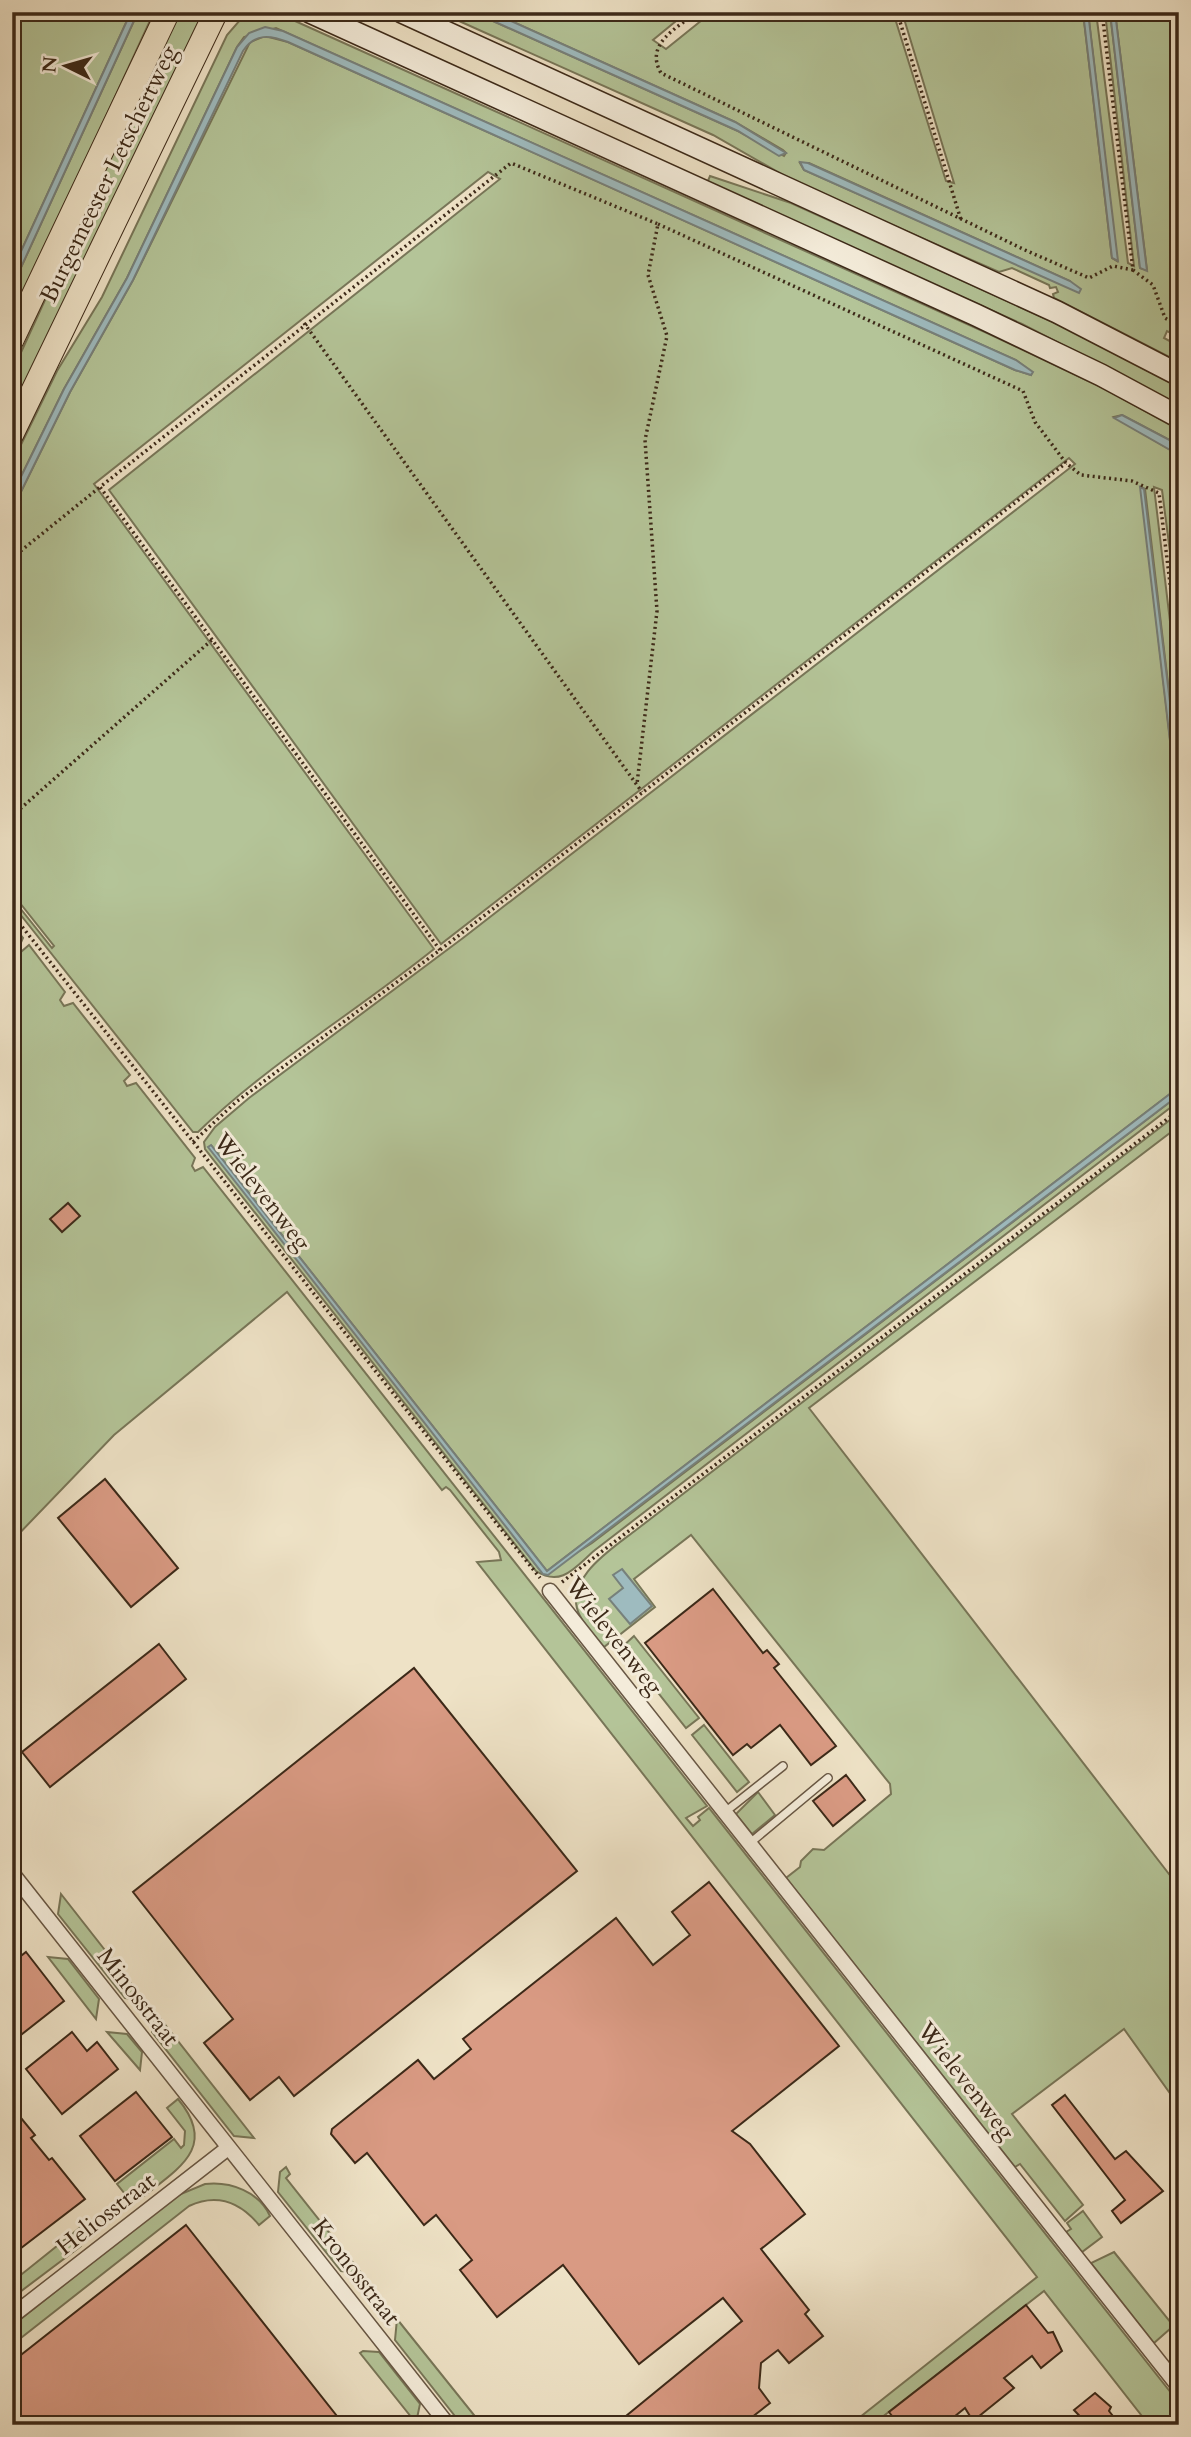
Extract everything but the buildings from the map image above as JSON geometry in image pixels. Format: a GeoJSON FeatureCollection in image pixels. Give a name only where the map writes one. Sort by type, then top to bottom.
{"type":"FeatureCollection","features":[{"type":"Feature","properties":{"kind":"main road","name":"Burgemeester Letschertweg"},"geometry":{"type":"LineString","coordinates":[[12,340],[168,12]]}},
{"type":"Feature","properties":{"kind":"main road","name":"Burgemeester Letschertweg"},"geometry":{"type":"LineString","coordinates":[[12,435],[216,12]]}},
{"type":"Feature","properties":{"kind":"main road"},"geometry":{"type":"LineString","coordinates":[[310,12],[470,88],[976,315],[1101,375],[1179,417]]}},
{"type":"Feature","properties":{"kind":"main road"},"geometry":{"type":"LineString","coordinates":[[402,12],[1057,312],[1179,375]]}},
{"type":"Feature","properties":{"kind":"street","name":"Wielevenweg"},"geometry":{"type":"LineString","coordinates":[[550,1591],[1179,2387]]}},
{"type":"Feature","properties":{"kind":"street","name":"Minosstraat"},"geometry":{"type":"LineString","coordinates":[[12,1874],[228,2148]]}},
{"type":"Feature","properties":{"kind":"street","name":"Heliosstraat"},"geometry":{"type":"LineString","coordinates":[[12,2316],[228,2148]]}},
{"type":"Feature","properties":{"kind":"street","name":"Kronosstraat"},"geometry":{"type":"LineString","coordinates":[[228,2148],[448,2425]]}},
{"type":"Feature","properties":{"kind":"lane"},"geometry":{"type":"LineString","coordinates":[[725,1812],[783,1766]]}},
{"type":"Feature","properties":{"kind":"lane"},"geometry":{"type":"LineString","coordinates":[[750,1844],[828,1778]]}},
{"type":"Feature","properties":{"kind":"path"},"geometry":{"type":"LineString","coordinates":[[697,12],[662,40],[655,51],[655,64],[661,73],[961,219],[1090,278],[1113,266],[1133,270],[1153,285],[1165,318],[1179,326]]}},
{"type":"Feature","properties":{"kind":"path"},"geometry":{"type":"LineString","coordinates":[[897,12],[961,219]]}},
{"type":"Feature","properties":{"kind":"path"},"geometry":{"type":"LineString","coordinates":[[1102,12],[1133,270]]}},
{"type":"Feature","properties":{"kind":"path"},"geometry":{"type":"LineString","coordinates":[[12,558],[304,323],[511,163],[658,224],[1023,391],[1035,422],[1066,463],[1081,475],[1132,481],[1159,493],[1179,657]]}},
{"type":"Feature","properties":{"kind":"path"},"geometry":{"type":"LineString","coordinates":[[637,784],[657,611],[645,440],[667,336],[648,275],[658,224]]}},
{"type":"Feature","properties":{"kind":"path"},"geometry":{"type":"LineString","coordinates":[[304,323],[642,792]]}},
{"type":"Feature","properties":{"kind":"path"},"geometry":{"type":"LineString","coordinates":[[193,1142],[236,1102],[440,950],[1066,463]]}},
{"type":"Feature","properties":{"kind":"path"},"geometry":{"type":"LineString","coordinates":[[100,487],[440,950]]}},
{"type":"Feature","properties":{"kind":"path"},"geometry":{"type":"LineString","coordinates":[[12,816],[213,639]]}},
{"type":"Feature","properties":{"kind":"path","name":"Wielevenweg"},"geometry":{"type":"LineString","coordinates":[[12,914],[550,1591]]}},
{"type":"Feature","properties":{"kind":"path"},"geometry":{"type":"LineString","coordinates":[[550,1591],[1179,1110]]}},
{"type":"Feature","properties":{"kind":"green space"},"geometry":{"type":"Polygon","coordinates":[[[12,12],[131,12],[12,271],[12,12]]]}},
{"type":"Feature","properties":{"kind":"green space"},"geometry":{"type":"Polygon","coordinates":[[[138,12],[154,12],[12,321],[12,287],[138,12]]]}},
{"type":"Feature","properties":{"kind":"green space"},"geometry":{"type":"Polygon","coordinates":[[[177,12],[205,12],[12,415],[12,372],[177,12]]]}},
{"type":"Feature","properties":{"kind":"green space"},"geometry":{"type":"Polygon","coordinates":[[[259,12],[284,16],[987,333],[1105,389],[1179,430],[1179,445],[1122,415],[1114,417],[1179,455],[1179,546],[1173,495],[1179,622],[1162,490],[1154,487],[1179,697],[1179,776],[1145,489],[1141,487],[1179,817],[1179,1087],[547,1571],[211,1145],[543,1574],[592,1543],[1179,1095],[1179,1101],[575,1568],[561,1576],[545,1576],[536,1571],[205,1149],[204,1142],[215,1127],[249,1098],[463,938],[1075,464],[1069,458],[441,944],[109,490],[500,179],[488,172],[94,484],[434,949],[254,1083],[198,1132],[193,1132],[12,904],[12,898],[52,948],[54,946],[12,893],[12,557],[17,544],[12,536],[12,510],[70,392],[133,280],[250,42],[265,36],[288,42],[1015,370],[1031,375],[1032,372],[1016,360],[276,28],[244,37],[237,47],[127,278],[64,389],[12,495],[12,463],[57,371],[102,297],[227,35],[240,20],[259,12]]]}},
{"type":"Feature","properties":{"kind":"green space"},"geometry":{"type":"Polygon","coordinates":[[[439,12],[473,12],[738,131],[784,156],[786,153],[783,150],[735,122],[491,12],[687,12],[653,40],[666,49],[712,12],[893,12],[946,181],[954,183],[902,12],[1083,12],[1112,258],[1117,261],[1088,12],[1096,12],[1128,263],[1134,266],[1105,12],[1110,12],[1140,268],[1147,270],[1115,12],[1179,12],[1179,337],[1167,331],[1164,338],[1179,346],[1179,362],[1054,298],[1053,294],[1058,292],[1056,287],[1050,288],[1049,285],[1012,268],[999,272],[799,184],[713,135],[439,12]],[[800,163],[804,170],[1079,292],[1070,281],[809,163],[800,163]]]}},
{"type":"Feature","properties":{"kind":"green space"},"geometry":{"type":"Polygon","coordinates":[[[710,176],[791,203],[1062,326],[1179,387],[1179,405],[1022,324],[707,183],[710,176]]]}},
{"type":"Feature","properties":{"kind":"green space"},"geometry":{"type":"Polygon","coordinates":[[[12,924],[23,938],[19,947],[22,951],[29,945],[65,992],[60,1000],[64,1006],[73,1003],[130,1075],[124,1081],[127,1086],[136,1083],[195,1158],[192,1166],[195,1171],[203,1167],[707,1806],[686,1818],[693,1826],[700,1820],[698,1817],[709,1808],[1179,2403],[1179,2425],[1149,2425],[1044,2291],[872,2425],[850,2425],[1037,2277],[477,1562],[501,1560],[499,1552],[450,1490],[446,1487],[442,1490],[287,1292],[114,1435],[12,1541],[12,935],[20,941],[12,931],[12,924]]]}},
{"type":"Feature","properties":{"kind":"green space"},"geometry":{"type":"Polygon","coordinates":[[[1179,1113],[1179,1126],[809,1408],[1179,1887],[1179,2106],[1124,2029],[1012,2114],[1083,2205],[1065,2221],[1020,2164],[1015,2167],[786,1878],[800,1867],[801,1861],[813,1849],[824,1850],[891,1794],[890,1784],[691,1535],[634,1579],[655,1607],[604,1647],[582,1620],[576,1603],[583,1578],[592,1566],[615,1546],[1179,1113]]]}},
{"type":"Feature","properties":{"kind":"green space"},"geometry":{"type":"Polygon","coordinates":[[[634,1636],[699,1718],[686,1728],[622,1647],[634,1636]]]}},
{"type":"Feature","properties":{"kind":"green space"},"geometry":{"type":"Polygon","coordinates":[[[704,1725],[749,1782],[737,1792],[692,1735],[704,1725]]]}},
{"type":"Feature","properties":{"kind":"green space"},"geometry":{"type":"Polygon","coordinates":[[[758,1792],[775,1815],[752,1834],[736,1814],[758,1792]]]}},
{"type":"Feature","properties":{"kind":"green space"},"geometry":{"type":"Polygon","coordinates":[[[61,1894],[144,2000],[125,1998],[58,1914],[61,1894]]]}},
{"type":"Feature","properties":{"kind":"green space"},"geometry":{"type":"Polygon","coordinates":[[[48,1957],[68,1959],[99,1999],[96,2019],[48,1957]]]}},
{"type":"Feature","properties":{"kind":"green space"},"geometry":{"type":"Polygon","coordinates":[[[156,2013],[254,2138],[234,2136],[152,2032],[156,2013]]]}},
{"type":"Feature","properties":{"kind":"green space"},"geometry":{"type":"Polygon","coordinates":[[[107,2032],[127,2034],[142,2052],[140,2070],[107,2032]]]}},
{"type":"Feature","properties":{"kind":"green space"},"geometry":{"type":"Polygon","coordinates":[[[178,2099],[189,2115],[194,2130],[194,2143],[190,2154],[144,2196],[125,2194],[117,2184],[174,2139],[181,2148],[184,2145],[185,2131],[167,2108],[178,2099]]]}},
{"type":"Feature","properties":{"kind":"green space"},"geometry":{"type":"Polygon","coordinates":[[[286,2167],[290,2174],[286,2178],[362,2274],[341,2271],[278,2192],[280,2172],[286,2167]]]}},
{"type":"Feature","properties":{"kind":"green space"},"geometry":{"type":"Polygon","coordinates":[[[205,2184],[225,2184],[243,2190],[259,2200],[270,2216],[259,2225],[244,2210],[227,2202],[209,2200],[189,2206],[12,2345],[12,2326],[176,2196],[205,2184]]]}},
{"type":"Feature","properties":{"kind":"green space"},"geometry":{"type":"Polygon","coordinates":[[[1083,2211],[1102,2237],[1082,2252],[1066,2232],[1071,2229],[1067,2223],[1083,2211]]]}},
{"type":"Feature","properties":{"kind":"green space"},"geometry":{"type":"Polygon","coordinates":[[[82,2226],[81,2246],[12,2298],[12,2276],[15,2279],[20,2274],[16,2269],[12,2271],[16,2268],[22,2274],[82,2226]]]}},
{"type":"Feature","properties":{"kind":"green space"},"geometry":{"type":"Polygon","coordinates":[[[1114,2252],[1171,2323],[1177,2319],[1179,2321],[1154,2343],[1091,2263],[1114,2252]]]}},
{"type":"Feature","properties":{"kind":"green space"},"geometry":{"type":"Polygon","coordinates":[[[397,2319],[482,2425],[462,2425],[395,2340],[397,2319]]]}},
{"type":"Feature","properties":{"kind":"green space"},"geometry":{"type":"Polygon","coordinates":[[[379,2352],[420,2404],[416,2423],[360,2353],[379,2352]]]}},
{"type":"Feature","properties":{"kind":"water"},"geometry":{"type":"Polygon","coordinates":[[[131,12],[138,12],[12,287],[12,271],[131,12]]]}},
{"type":"Feature","properties":{"kind":"water"},"geometry":{"type":"Polygon","coordinates":[[[473,12],[491,12],[735,122],[786,153],[779,156],[738,131],[473,12]]]}},
{"type":"Feature","properties":{"kind":"water"},"geometry":{"type":"Polygon","coordinates":[[[1083,12],[1088,12],[1118,261],[1112,258],[1083,12]]]}},
{"type":"Feature","properties":{"kind":"water"},"geometry":{"type":"Polygon","coordinates":[[[1110,12],[1115,12],[1147,271],[1140,268],[1110,12]]]}},
{"type":"Feature","properties":{"kind":"water"},"geometry":{"type":"Polygon","coordinates":[[[265,27],[283,31],[1016,360],[1033,372],[1031,375],[1015,370],[288,42],[263,37],[253,41],[243,51],[133,280],[70,392],[12,510],[12,495],[64,389],[127,278],[237,47],[249,33],[265,27]]]}},
{"type":"Feature","properties":{"kind":"water"},"geometry":{"type":"Polygon","coordinates":[[[800,162],[808,163],[1070,281],[1081,289],[1079,293],[804,170],[800,162]]]}},
{"type":"Feature","properties":{"kind":"water"},"geometry":{"type":"Polygon","coordinates":[[[1122,415],[1179,445],[1179,455],[1114,418],[1122,415]]]}},
{"type":"Feature","properties":{"kind":"water"},"geometry":{"type":"Polygon","coordinates":[[[1140,487],[1144,489],[1179,776],[1179,817],[1140,487]]]}},
{"type":"Feature","properties":{"kind":"water"},"geometry":{"type":"Polygon","coordinates":[[[1179,1087],[1179,1095],[548,1575],[543,1574],[208,1147],[211,1145],[547,1571],[1179,1087]]]}},
{"type":"Feature","properties":{"kind":"water"},"geometry":{"type":"Polygon","coordinates":[[[622,1569],[652,1606],[630,1624],[609,1599],[623,1588],[613,1575],[622,1569]]]}}]}
